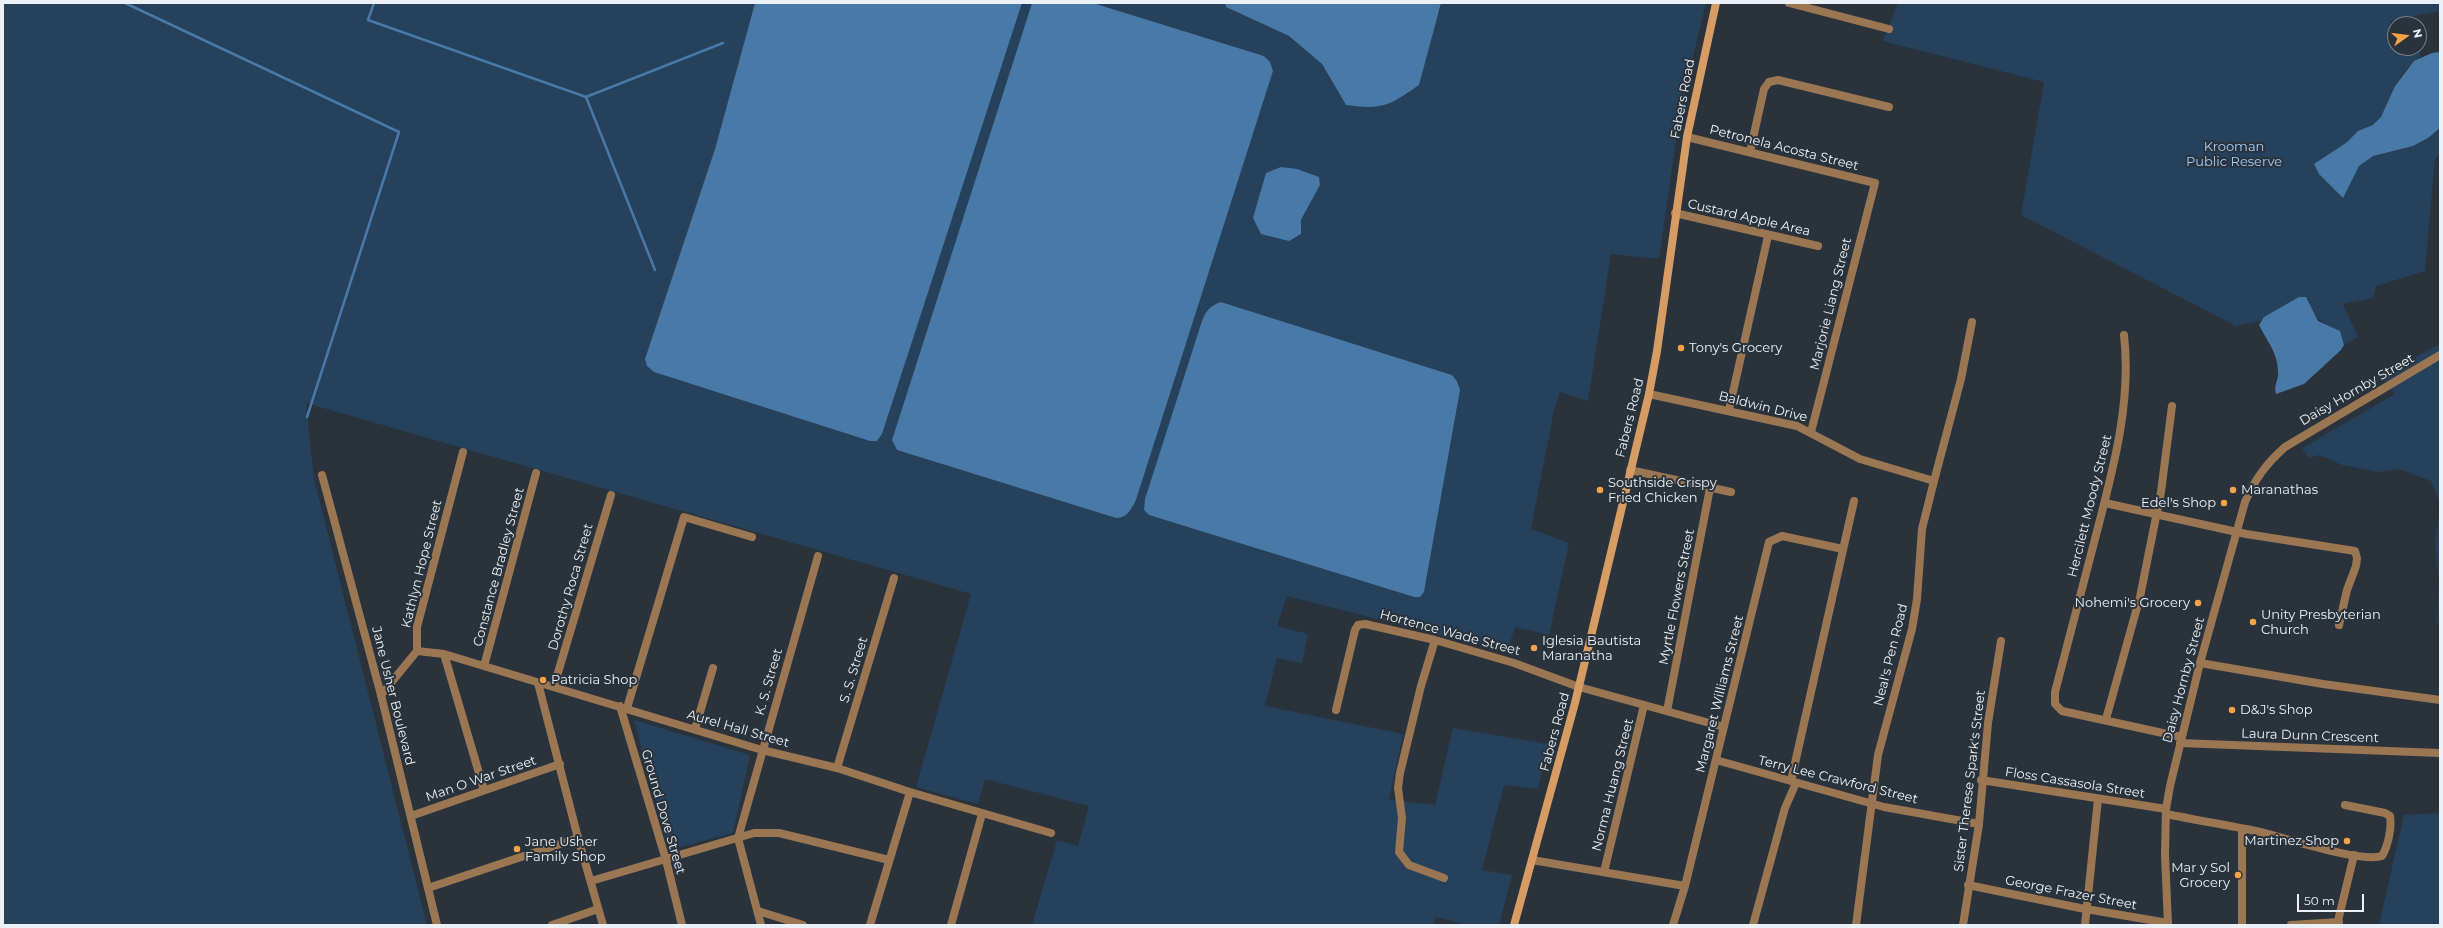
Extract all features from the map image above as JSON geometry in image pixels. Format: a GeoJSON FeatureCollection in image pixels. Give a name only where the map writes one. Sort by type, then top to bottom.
{"type":"FeatureCollection","features":[{"type":"Feature","properties":{"kind":"main road","name":"Fabers Road"},"geometry":{"type":"LineString","coordinates":[[1514,925],[1580,687],[1649,394],[1657,350],[1687,137],[1716,3]]}},
{"type":"Feature","properties":{"kind":"street"},"geometry":{"type":"LineString","coordinates":[[1789,3],[1889,29]]}},
{"type":"Feature","properties":{"kind":"street"},"geometry":{"type":"LineString","coordinates":[[1750,152],[1764,88],[1770,82],[1778,80],[1890,107]]}},
{"type":"Feature","properties":{"kind":"street","name":"Petronela Acosta Street"},"geometry":{"type":"LineString","coordinates":[[1687,137],[1875,183]]}},
{"type":"Feature","properties":{"kind":"street","name":"Marjorie Liang Street"},"geometry":{"type":"LineString","coordinates":[[1811,432],[1875,183]]}},
{"type":"Feature","properties":{"kind":"street","name":"Custard Apple Area"},"geometry":{"type":"LineString","coordinates":[[1675,214],[1818,246]]}},
{"type":"Feature","properties":{"kind":"street"},"geometry":{"type":"LineString","coordinates":[[1729,410],[1768,236]]}},
{"type":"Feature","properties":{"kind":"street","name":"Neal's Pen Road"},"geometry":{"type":"LineString","coordinates":[[1856,925],[1881,741],[1912,629],[1918,591],[1922,529],[1961,379],[1972,322]]}},
{"type":"Feature","properties":{"kind":"street","name":"Hercilett Moody Street"},"geometry":{"type":"LineString","coordinates":[[2055,704],[2055,692],[2105,502],[2122,420],[2127,358],[2124,335]]}},
{"type":"Feature","properties":{"kind":"street","name":"Daisy Hornby Street"},"geometry":{"type":"LineString","coordinates":[[2168,924],[2165,854],[2166,811],[2180,740],[2200,662],[2245,502],[2258,474],[2285,447],[2440,355]]}},
{"type":"Feature","properties":{"kind":"street","name":"Baldwin Drive"},"geometry":{"type":"LineString","coordinates":[[1649,394],[1729,410],[1796,426],[1811,432],[1860,459],[1934,482]]}},
{"type":"Feature","properties":{"kind":"street"},"geometry":{"type":"LineString","coordinates":[[2106,719],[2140,597],[2161,492],[2172,406]]}},
{"type":"Feature","properties":{"kind":"street","name":"Kathlyn Hope Street"},"geometry":{"type":"LineString","coordinates":[[417,651],[417,627],[463,452]]}},
{"type":"Feature","properties":{"kind":"street"},"geometry":{"type":"LineString","coordinates":[[1630,470],[1731,492]]}},
{"type":"Feature","properties":{"kind":"street","name":"Constance Bradley Street"},"geometry":{"type":"LineString","coordinates":[[484,666],[536,474]]}},
{"type":"Feature","properties":{"kind":"street","name":"Jane Usher Boulevard"},"geometry":{"type":"LineString","coordinates":[[322,475],[381,695],[437,925]]}},
{"type":"Feature","properties":{"kind":"street","name":"Myrtle Flowers Street"},"geometry":{"type":"LineString","coordinates":[[1667,711],[1710,488]]}},
{"type":"Feature","properties":{"kind":"street","name":"Dorothy Roca Street"},"geometry":{"type":"LineString","coordinates":[[554,686],[610,495]]}},
{"type":"Feature","properties":{"kind":"street"},"geometry":{"type":"LineString","coordinates":[[1753,925],[1793,782],[1854,501]]}},
{"type":"Feature","properties":{"kind":"street"},"geometry":{"type":"LineString","coordinates":[[2105,502],[2156,515],[2237,531],[2355,551],[2357,558],[2356,566],[2347,590],[2339,625]]}},
{"type":"Feature","properties":{"kind":"street"},"geometry":{"type":"LineString","coordinates":[[623,707],[684,517],[752,537]]}},
{"type":"Feature","properties":{"kind":"street","name":"Margaret Williams Street"},"geometry":{"type":"LineString","coordinates":[[1673,925],[1685,886],[1769,542],[1782,536],[1843,549]]}},
{"type":"Feature","properties":{"kind":"street","name":"K. S. Street"},"geometry":{"type":"LineString","coordinates":[[738,838],[818,556]]}},
{"type":"Feature","properties":{"kind":"street","name":"S. S. Street"},"geometry":{"type":"LineString","coordinates":[[837,768],[894,578]]}},
{"type":"Feature","properties":{"kind":"street","name":"Hortence Wade Street"},"geometry":{"type":"LineString","coordinates":[[1336,710],[1358,626],[1372,624],[1435,640],[1514,663],[1580,687],[1724,727]]}},
{"type":"Feature","properties":{"kind":"street"},"geometry":{"type":"LineString","coordinates":[[1435,640],[1421,686],[1400,773],[1398,788],[1402,818],[1399,852],[1409,865],[1444,878]]}},
{"type":"Feature","properties":{"kind":"street","name":"Sister Therese Spark's Street"},"geometry":{"type":"LineString","coordinates":[[1963,925],[1968,885],[1979,824],[1981,780],[2001,641]]}},
{"type":"Feature","properties":{"kind":"street"},"geometry":{"type":"LineString","coordinates":[[381,695],[417,651]]}},
{"type":"Feature","properties":{"kind":"street","name":"Aurel Hall Street"},"geometry":{"type":"LineString","coordinates":[[417,651],[444,654],[762,750],[837,768],[982,814],[1051,833]]}},
{"type":"Feature","properties":{"kind":"street"},"geometry":{"type":"LineString","coordinates":[[444,654],[484,790]]}},
{"type":"Feature","properties":{"kind":"street"},"geometry":{"type":"LineString","coordinates":[[2200,662],[2323,684],[2440,700]]}},
{"type":"Feature","properties":{"kind":"street"},"geometry":{"type":"LineString","coordinates":[[695,729],[713,668]]}},
{"type":"Feature","properties":{"kind":"street"},"geometry":{"type":"LineString","coordinates":[[538,683],[578,838],[603,925]]}},
{"type":"Feature","properties":{"kind":"street","name":"Norma Huang Street"},"geometry":{"type":"LineString","coordinates":[[1604,872],[1644,704]]}},
{"type":"Feature","properties":{"kind":"street","name":"Laura Dunn Crescent"},"geometry":{"type":"LineString","coordinates":[[2055,704],[2062,710],[2106,719],[2180,740],[2440,753]]}},
{"type":"Feature","properties":{"kind":"street","name":"Ground Dove Street"},"geometry":{"type":"LineString","coordinates":[[623,707],[666,860],[682,925]]}},
{"type":"Feature","properties":{"kind":"street","name":"Terry Lee Crawford Street"},"geometry":{"type":"LineString","coordinates":[[1716,760],[1873,804],[1979,824]]}},
{"type":"Feature","properties":{"kind":"street","name":"Man O War Street"},"geometry":{"type":"LineString","coordinates":[[411,816],[560,764]]}},
{"type":"Feature","properties":{"kind":"street","name":"Floss Cassasola Street"},"geometry":{"type":"LineString","coordinates":[[1981,780],[2166,811],[2354,855],[2374,858],[2382,856],[2386,849],[2391,822],[2390,816],[2385,813],[2345,805]]}},
{"type":"Feature","properties":{"kind":"street"},"geometry":{"type":"LineString","coordinates":[[870,925],[910,792]]}},
{"type":"Feature","properties":{"kind":"street"},"geometry":{"type":"LineString","coordinates":[[2085,925],[2098,799]]}},
{"type":"Feature","properties":{"kind":"street"},"geometry":{"type":"LineString","coordinates":[[951,925],[982,814]]}},
{"type":"Feature","properties":{"kind":"street"},"geometry":{"type":"LineString","coordinates":[[2242,829],[2242,925]]}},
{"type":"Feature","properties":{"kind":"street"},"geometry":{"type":"LineString","coordinates":[[591,881],[754,833],[779,833],[889,860]]}},
{"type":"Feature","properties":{"kind":"street"},"geometry":{"type":"LineString","coordinates":[[428,888],[578,838]]}},
{"type":"Feature","properties":{"kind":"street"},"geometry":{"type":"LineString","coordinates":[[738,838],[761,925]]}},
{"type":"Feature","properties":{"kind":"street"},"geometry":{"type":"LineString","coordinates":[[2291,925],[2338,924],[2354,855]]}},
{"type":"Feature","properties":{"kind":"street"},"geometry":{"type":"LineString","coordinates":[[1532,860],[1685,886]]}},
{"type":"Feature","properties":{"kind":"street","name":"George Frazer Street"},"geometry":{"type":"LineString","coordinates":[[1968,885],[2168,924]]}},
{"type":"Feature","properties":{"kind":"street"},"geometry":{"type":"LineString","coordinates":[[552,925],[598,909]]}},
{"type":"Feature","properties":{"kind":"street"},"geometry":{"type":"LineString","coordinates":[[758,911],[803,925]]}},
{"type":"Feature","properties":{"kind":"green space"},"geometry":{"type":"Polygon","coordinates":[[[3,3],[755,3],[715,149],[645,359],[654,372],[877,441],[882,434],[1022,3],[1032,3],[892,440],[897,450],[1120,518],[1126,515],[1136,500],[1273,71],[1264,56],[1093,3],[1225,3],[1226,7],[1289,36],[1322,64],[1346,105],[1440,10],[1441,3],[1706,3],[1681,106],[1659,259],[1611,254],[1588,401],[1560,392],[1554,410],[1531,529],[1569,543],[1549,635],[1515,627],[1507,652],[1287,596],[1277,626],[1308,634],[1302,663],[1277,658],[1265,706],[1403,734],[1389,800],[1435,805],[1453,728],[1548,744],[1538,789],[1504,785],[1482,870],[1512,875],[1499,925],[1467,925],[1436,917],[1433,925],[1032,925],[1057,840],[1078,846],[1089,806],[985,779],[978,804],[916,787],[971,594],[306,403],[314,479],[427,925],[3,925],[3,3]],[[1267,173],[1262,192],[1301,221],[1320,185],[1319,177],[1267,173]],[[1221,302],[1150,515],[1414,597],[1420,597],[1424,592],[1460,390],[1458,381],[1452,375],[1221,302]]]}},
{"type":"Feature","properties":{"kind":"green space","name":"Krooman Public Reserve"},"geometry":{"type":"Polygon","coordinates":[[[1898,3],[2440,3],[2440,11],[2415,16],[2387,16],[2387,56],[2421,57],[2400,77],[2394,87],[2388,111],[2386,152],[2415,144],[2440,128],[2440,154],[2435,159],[2425,271],[2376,286],[2373,298],[2343,304],[2358,337],[2344,345],[2339,333],[2320,320],[2313,310],[2236,326],[2021,215],[2044,82],[1883,41],[1898,3]]]}},
{"type":"Feature","properties":{"kind":"green space"},"geometry":{"type":"Polygon","coordinates":[[[2440,344],[2440,503],[2431,481],[2399,469],[2379,472],[2342,465],[2319,455],[2309,458],[2302,448],[2395,394],[2381,376],[2440,344]]]}},
{"type":"Feature","properties":{"kind":"green space"},"geometry":{"type":"Polygon","coordinates":[[[2440,511],[2440,623],[2437,622],[2439,580],[2435,543],[2440,511]]]}},
{"type":"Feature","properties":{"kind":"green space"},"geometry":{"type":"Polygon","coordinates":[[[634,720],[750,755],[733,833],[669,850],[634,720]]]}},
{"type":"Feature","properties":{"kind":"green space"},"geometry":{"type":"Polygon","coordinates":[[[2440,813],[2440,925],[2379,925],[2404,815],[2440,813]]]}},
{"type":"Feature","properties":{"kind":"shaded area"},"geometry":{"type":"Polygon","coordinates":[[[755,3],[1022,3],[882,434],[877,441],[870,441],[654,372],[647,366],[645,359],[715,149],[755,3]]]}},
{"type":"Feature","properties":{"kind":"shaded area"},"geometry":{"type":"Polygon","coordinates":[[[1032,3],[1093,3],[1264,56],[1270,62],[1273,71],[1136,500],[1128,513],[1120,518],[897,450],[892,440],[1032,3]]]}},
{"type":"Feature","properties":{"kind":"shaded area"},"geometry":{"type":"Polygon","coordinates":[[[1225,3],[1441,3],[1419,85],[1392,102],[1385,105],[1368,107],[1346,105],[1322,64],[1289,36],[1226,7],[1225,3]]]}},
{"type":"Feature","properties":{"kind":"shaded area"},"geometry":{"type":"Polygon","coordinates":[[[2440,52],[2440,128],[2428,138],[2413,146],[2373,156],[2359,166],[2343,198],[2319,174],[2314,164],[2346,143],[2358,131],[2373,125],[2381,117],[2395,86],[2414,61],[2432,53],[2440,52]]]}},
{"type":"Feature","properties":{"kind":"shaded area"},"geometry":{"type":"Polygon","coordinates":[[[1281,167],[1297,169],[1319,177],[1320,185],[1301,220],[1301,234],[1289,241],[1261,234],[1253,218],[1266,173],[1281,167]]]}},
{"type":"Feature","properties":{"kind":"shaded area"},"geometry":{"type":"Polygon","coordinates":[[[2299,297],[2306,297],[2318,321],[2340,331],[2344,345],[2341,350],[2304,384],[2276,394],[2275,388],[2278,375],[2278,365],[2272,347],[2259,325],[2264,317],[2299,297]]]}},
{"type":"Feature","properties":{"kind":"shaded area"},"geometry":{"type":"Polygon","coordinates":[[[1221,302],[1452,375],[1457,381],[1460,390],[1424,592],[1420,597],[1414,597],[1149,515],[1144,510],[1145,499],[1203,320],[1210,308],[1221,302]]]}},
{"type":"Feature","properties":{"kind":"waterway"},"geometry":{"type":"LineString","coordinates":[[125,3],[399,132],[307,417]]}},
{"type":"Feature","properties":{"kind":"waterway"},"geometry":{"type":"LineString","coordinates":[[374,3],[368,20],[586,97],[723,43]]}},
{"type":"Feature","properties":{"kind":"waterway"},"geometry":{"type":"LineString","coordinates":[[586,97],[655,270]]}},
{"type":"Feature","properties":{"kind":"place","name":"Tony's Grocery"},"geometry":{"type":"Point","coordinates":[1681,348]}},
{"type":"Feature","properties":{"kind":"place","name":"Southside Crispy Fried Chicken"},"geometry":{"type":"Point","coordinates":[1600,490]}},
{"type":"Feature","properties":{"kind":"place","name":"Maranathas"},"geometry":{"type":"Point","coordinates":[2233,490]}},
{"type":"Feature","properties":{"kind":"place","name":"Edel's Shop"},"geometry":{"type":"Point","coordinates":[2224,503]}},
{"type":"Feature","properties":{"kind":"place","name":"Nohemi's Grocery"},"geometry":{"type":"Point","coordinates":[2198,603]}},
{"type":"Feature","properties":{"kind":"place","name":"Unity Presbyterian Church"},"geometry":{"type":"Point","coordinates":[2253,622]}},
{"type":"Feature","properties":{"kind":"place","name":"Iglesia Bautista Maranatha"},"geometry":{"type":"Point","coordinates":[1534,648]}},
{"type":"Feature","properties":{"kind":"place","name":"Patricia Shop"},"geometry":{"type":"Point","coordinates":[543,680]}},
{"type":"Feature","properties":{"kind":"place","name":"D&J's Shop"},"geometry":{"type":"Point","coordinates":[2232,710]}},
{"type":"Feature","properties":{"kind":"place","name":"Martinez Shop"},"geometry":{"type":"Point","coordinates":[2347,841]}},
{"type":"Feature","properties":{"kind":"place","name":"Jane Usher Family Shop"},"geometry":{"type":"Point","coordinates":[517,849]}},
{"type":"Feature","properties":{"kind":"place","name":"Mar y Sol Grocery"},"geometry":{"type":"Point","coordinates":[2238,875]}}]}
